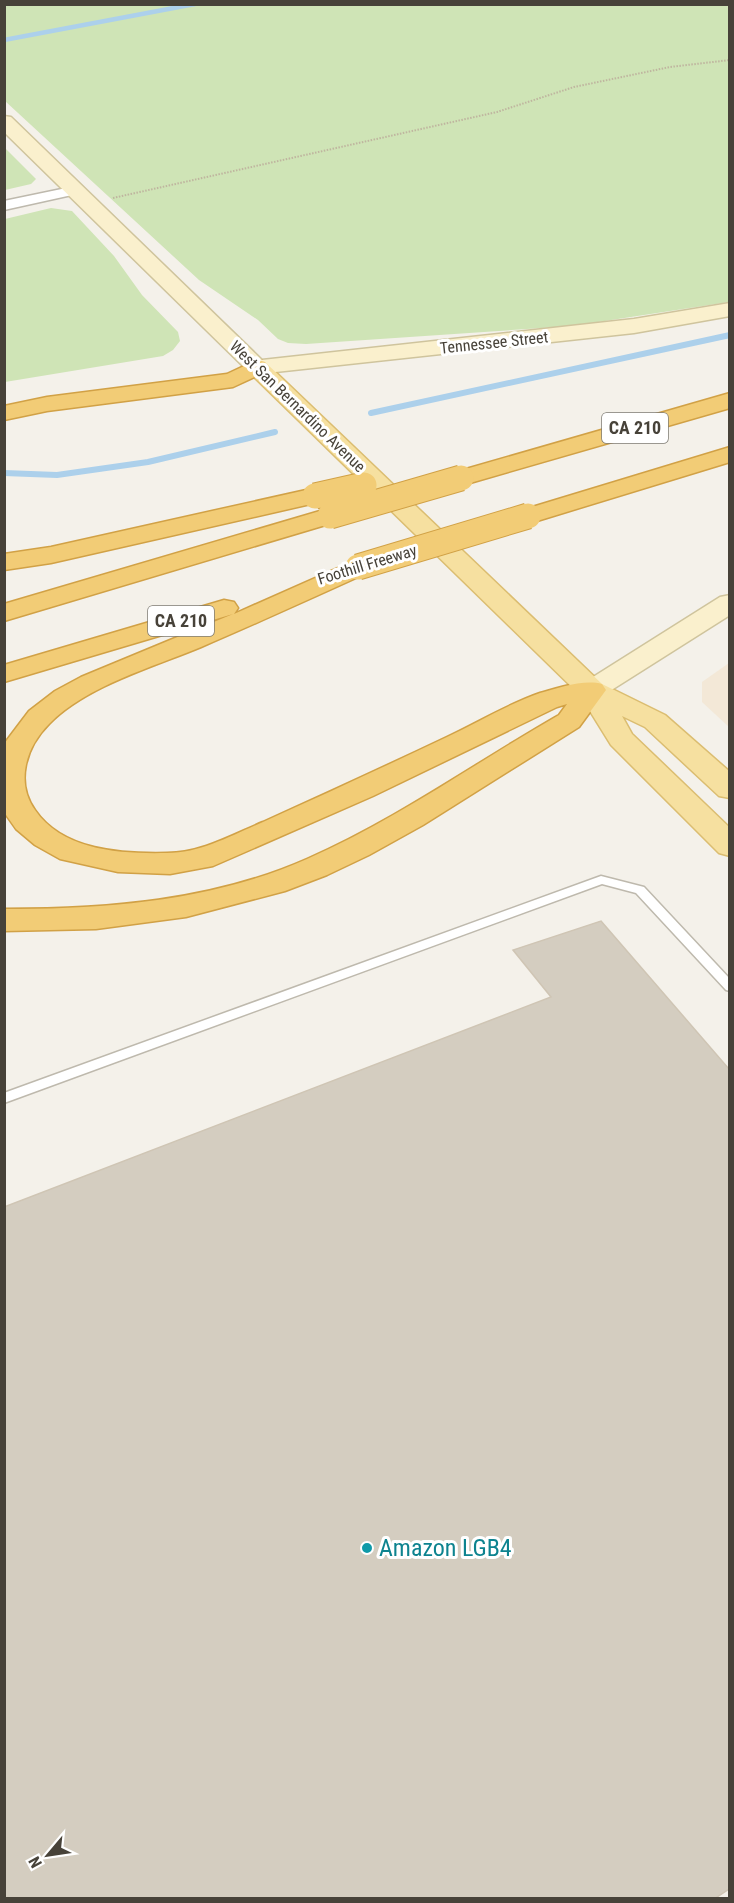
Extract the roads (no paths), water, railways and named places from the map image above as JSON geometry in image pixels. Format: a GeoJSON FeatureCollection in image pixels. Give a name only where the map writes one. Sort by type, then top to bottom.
{"type":"FeatureCollection","features":[{"type":"Feature","properties":{"kind":"highway"},"geometry":{"type":"LineString","coordinates":[[4,400],[217,367],[257,367]]}},
{"type":"Feature","properties":{"kind":"highway"},"geometry":{"type":"LineString","coordinates":[[4,413],[47,404],[233,380],[257,367]]}},
{"type":"Feature","properties":{"kind":"highway","name":"CA 210"},"geometry":{"type":"LineString","coordinates":[[4,613],[322,506],[453,472],[540,455],[729,400]]}},
{"type":"Feature","properties":{"kind":"highway","name":"Foothill Freeway"},"geometry":{"type":"LineString","coordinates":[[4,674],[729,454]]}},
{"type":"Feature","properties":{"kind":"highway"},"geometry":{"type":"LineString","coordinates":[[4,562],[322,506]]}},
{"type":"Feature","properties":{"kind":"highway"},"geometry":{"type":"LineString","coordinates":[[358,567],[242,621],[91,683],[48,710],[22,737],[11,759],[9,783],[14,803],[27,822],[46,838],[71,852],[118,862],[170,864],[213,856],[352,794],[548,700],[592,690]]}},
{"type":"Feature","properties":{"kind":"highway"},"geometry":{"type":"LineString","coordinates":[[4,920],[74,921],[135,916],[216,901],[293,878],[358,848],[569,721],[592,690]]}},
{"type":"Feature","properties":{"kind":"main road","name":"West San Bernardino Avenue"},"geometry":{"type":"LineString","coordinates":[[257,367],[592,690]]}},
{"type":"Feature","properties":{"kind":"main road"},"geometry":{"type":"LineString","coordinates":[[592,690],[655,721],[729,789]]}},
{"type":"Feature","properties":{"kind":"main road"},"geometry":{"type":"LineString","coordinates":[[592,690],[621,739],[729,846]]}},
{"type":"Feature","properties":{"kind":"street","name":"West San Bernardino Avenue"},"geometry":{"type":"LineString","coordinates":[[4,121],[257,367]]}},
{"type":"Feature","properties":{"kind":"street"},"geometry":{"type":"LineString","coordinates":[[4,206],[82,197]]}},
{"type":"Feature","properties":{"kind":"street","name":"Tennessee Street"},"geometry":{"type":"LineString","coordinates":[[257,367],[634,326],[729,309]]}},
{"type":"Feature","properties":{"kind":"street"},"geometry":{"type":"LineString","coordinates":[[592,690],[729,603]]}},
{"type":"Feature","properties":{"kind":"lane"},"geometry":{"type":"LineString","coordinates":[[4,1098],[601,880],[640,890],[729,987]]}},
{"type":"Feature","properties":{"kind":"waterway"},"geometry":{"type":"LineString","coordinates":[[4,40],[195,4]]}},
{"type":"Feature","properties":{"kind":"waterway"},"geometry":{"type":"LineString","coordinates":[[371,413],[730,335]]}},
{"type":"Feature","properties":{"kind":"waterway"},"geometry":{"type":"LineString","coordinates":[[4,473],[57,475],[148,462],[275,432]]}},
{"type":"Feature","properties":{"kind":"place","name":"Amazon LGB4"},"geometry":{"type":"Point","coordinates":[367,1548]}}]}
